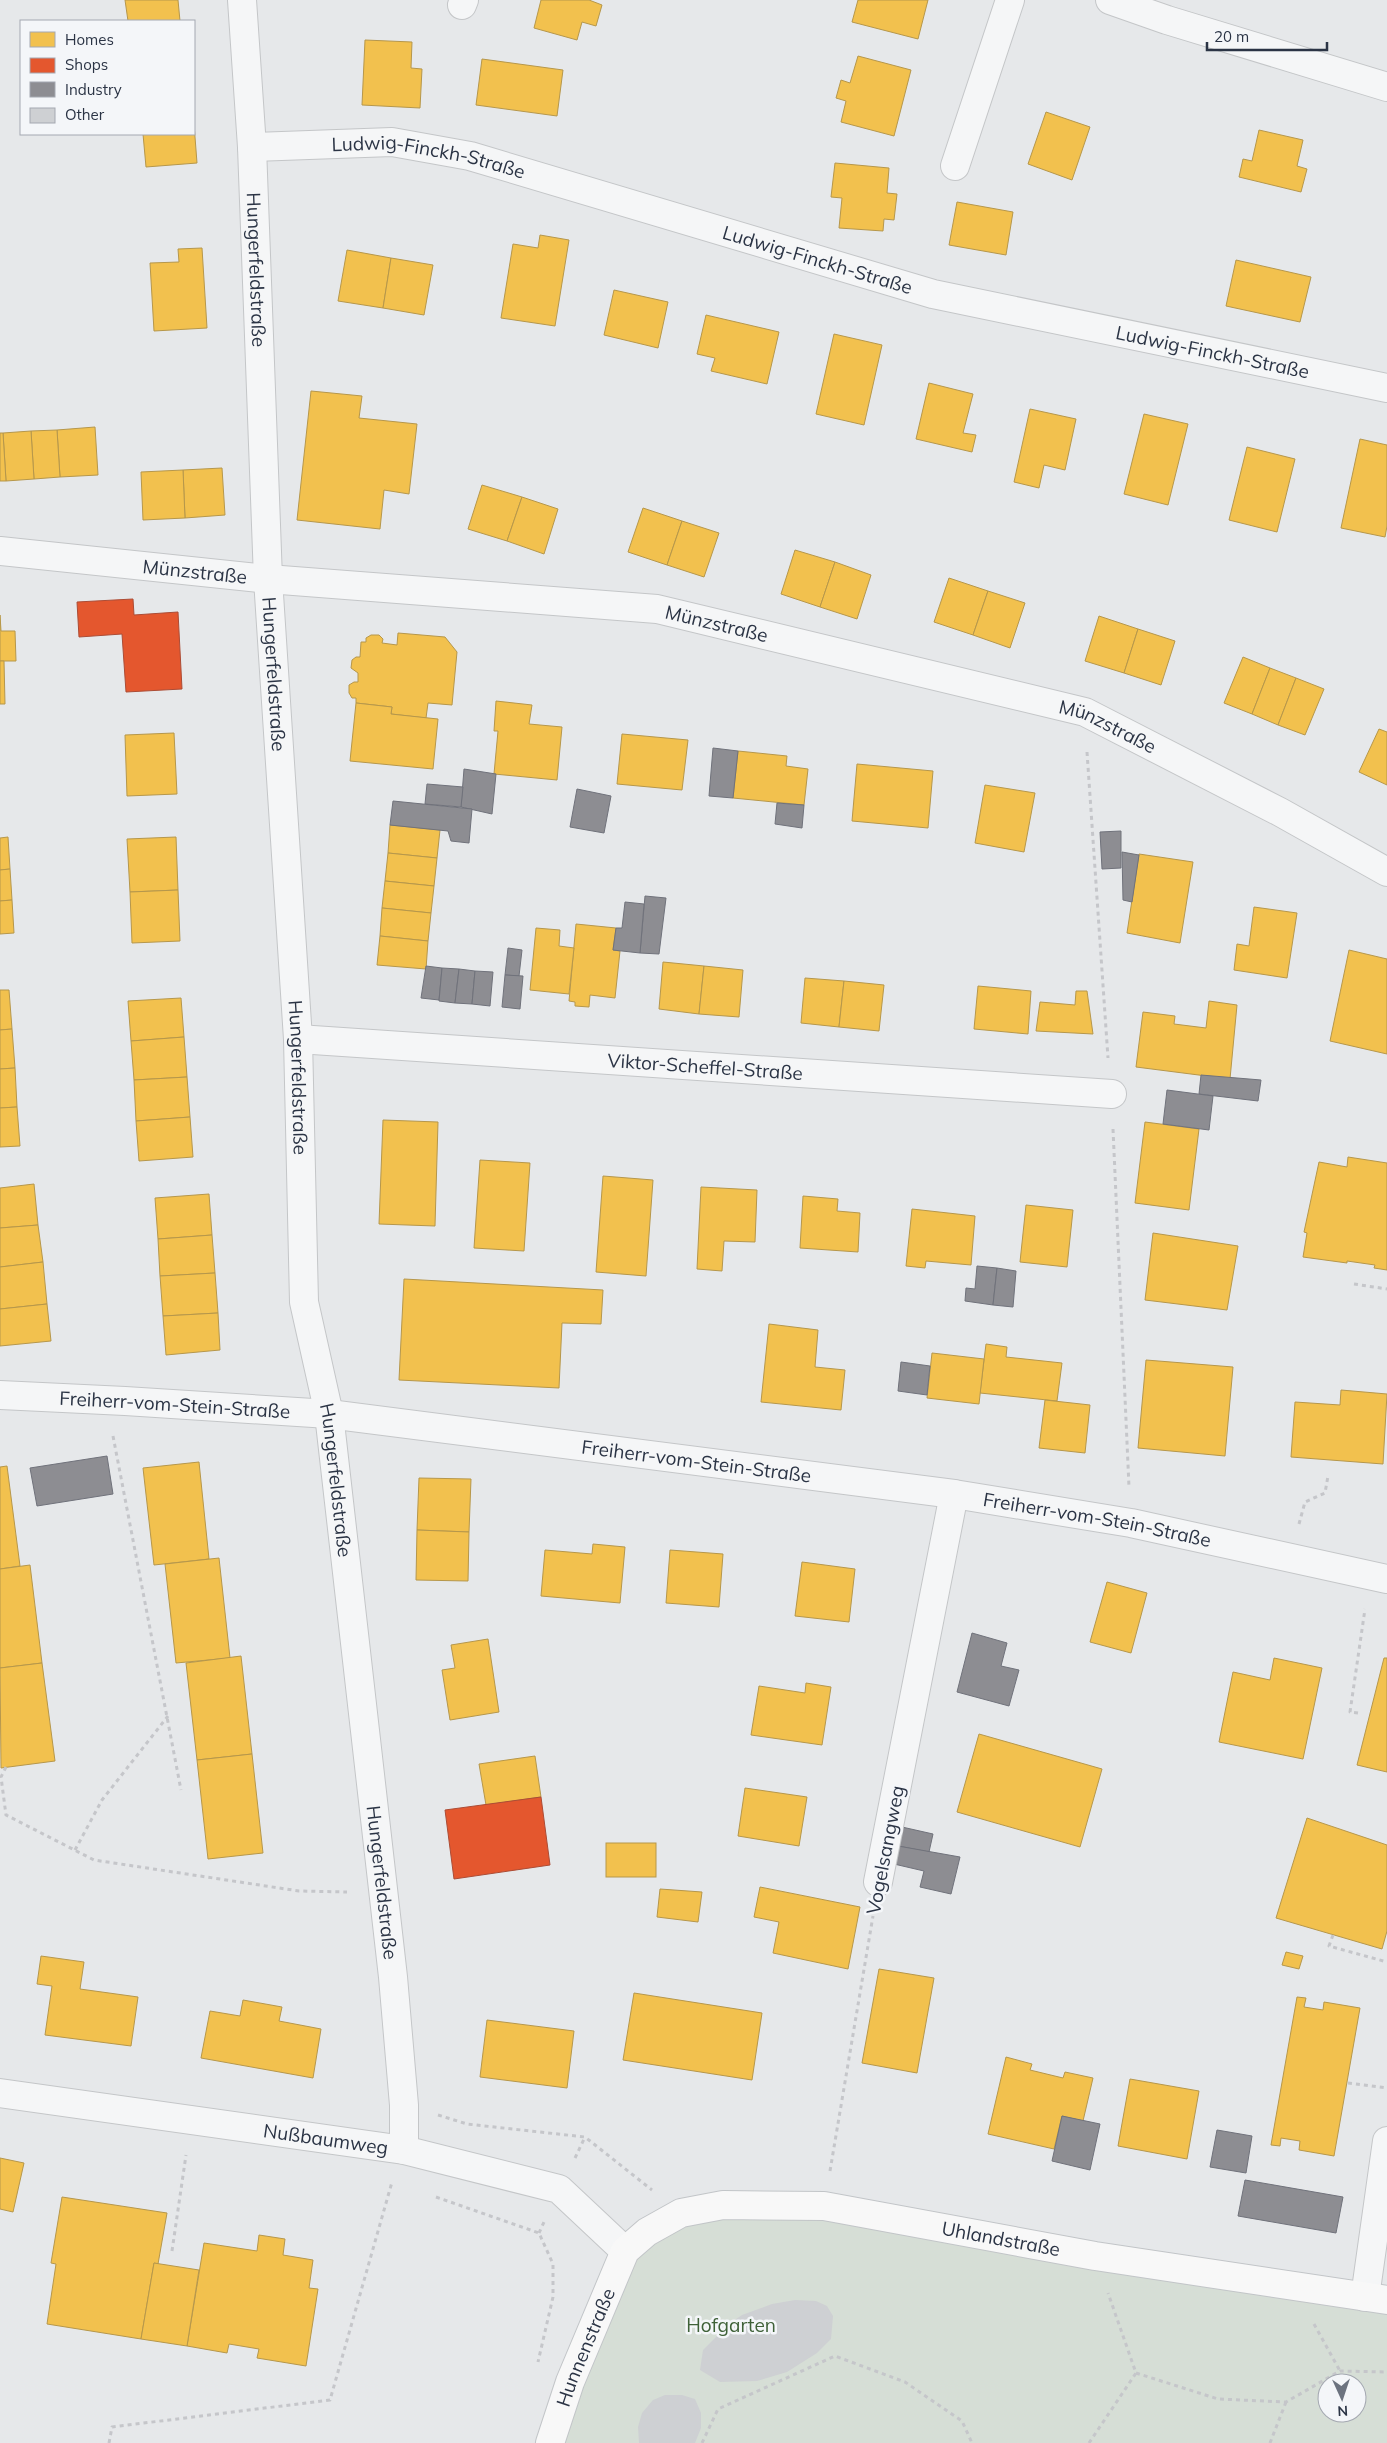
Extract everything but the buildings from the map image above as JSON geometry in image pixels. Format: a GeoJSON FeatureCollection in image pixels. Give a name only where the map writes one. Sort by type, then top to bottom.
{"type":"FeatureCollection","features":[{"type":"Feature","properties":{"kind":"main road","name":"Uhlandstraße"},"geometry":{"type":"LineString","coordinates":[[625,2251],[647,2232],[681,2213],[723,2205],[824,2206],[1095,2256],[1376,2299]]}},
{"type":"Feature","properties":{"kind":"main road","name":"Hunnenstraße"},"geometry":{"type":"LineString","coordinates":[[550,2443],[570,2382],[625,2251]]}},
{"type":"Feature","properties":{"kind":"street","name":"Hungerfeldstraße"},"geometry":{"type":"LineString","coordinates":[[242,0],[252,147],[268,579],[298,1039],[304,1302],[329,1414],[383,1892],[404,2106],[404,2150]]}},
{"type":"Feature","properties":{"kind":"street"},"geometry":{"type":"LineString","coordinates":[[955,166],[1010,0]]}},
{"type":"Feature","properties":{"kind":"street"},"geometry":{"type":"LineString","coordinates":[[1110,0],[1167,20],[1387,87]]}},
{"type":"Feature","properties":{"kind":"street","name":"Ludwig-Finckh-Straße"},"geometry":{"type":"LineString","coordinates":[[252,147],[392,142],[470,156],[933,294],[1387,388]]}},
{"type":"Feature","properties":{"kind":"street","name":"Münzstraße"},"geometry":{"type":"LineString","coordinates":[[0,551],[268,579],[657,609],[1085,712],[1280,812],[1387,872]]}},
{"type":"Feature","properties":{"kind":"street","name":"Viktor-Scheffel-Straße"},"geometry":{"type":"LineString","coordinates":[[298,1039],[1112,1094]]}},
{"type":"Feature","properties":{"kind":"street","name":"Freiherr-vom-Stein-Straße"},"geometry":{"type":"LineString","coordinates":[[0,1395],[329,1414],[954,1494],[1131,1523],[1378,1578]]}},
{"type":"Feature","properties":{"kind":"street","name":"Vogelsangweg"},"geometry":{"type":"LineString","coordinates":[[878,1882],[954,1494]]}},
{"type":"Feature","properties":{"kind":"street","name":"Nußbaumweg"},"geometry":{"type":"LineString","coordinates":[[0,2094],[404,2150],[559,2190],[625,2251]]}},
{"type":"Feature","properties":{"kind":"street"},"geometry":{"type":"LineString","coordinates":[[1376,2299],[1387,2141]]}},
{"type":"Feature","properties":{"kind":"path"},"geometry":{"type":"LineString","coordinates":[[1354,1284],[1387,1289]]}},
{"type":"Feature","properties":{"kind":"path"},"geometry":{"type":"LineString","coordinates":[[126,1401],[112,1429],[181,1790]]}},
{"type":"Feature","properties":{"kind":"path"},"geometry":{"type":"LineString","coordinates":[[1293,1559],[1300,1515],[1305,1502],[1325,1493],[1328,1476]]}},
{"type":"Feature","properties":{"kind":"path"},"geometry":{"type":"LineString","coordinates":[[1358,1712],[1350,1712],[1378,1578]]}},
{"type":"Feature","properties":{"kind":"path"},"geometry":{"type":"LineString","coordinates":[[75,1850],[102,1800],[168,1716]]}},
{"type":"Feature","properties":{"kind":"path"},"geometry":{"type":"LineString","coordinates":[[6,1767],[1,1777],[6,1815],[94,1860],[299,1892],[383,1892]]}},
{"type":"Feature","properties":{"kind":"path","name":"Vogelsangweg"},"geometry":{"type":"LineString","coordinates":[[824,2206],[878,1882]]}},
{"type":"Feature","properties":{"kind":"path"},"geometry":{"type":"LineString","coordinates":[[1333,1935],[1329,1946],[1387,1962]]}},
{"type":"Feature","properties":{"kind":"path"},"geometry":{"type":"LineString","coordinates":[[1348,2083],[1387,2088]]}},
{"type":"Feature","properties":{"kind":"path"},"geometry":{"type":"LineString","coordinates":[[404,2106],[467,2124],[585,2137],[681,2213]]}},
{"type":"Feature","properties":{"kind":"path"},"geometry":{"type":"LineString","coordinates":[[172,2251],[192,2121]]}},
{"type":"Feature","properties":{"kind":"path"},"geometry":{"type":"LineString","coordinates":[[109,2443],[112,2427],[330,2400],[392,2182],[402,2185]]}},
{"type":"Feature","properties":{"kind":"path"},"geometry":{"type":"LineString","coordinates":[[429,2194],[539,2232],[553,2264],[553,2296],[536,2368]]}},
{"type":"Feature","properties":{"kind":"path"},"geometry":{"type":"LineString","coordinates":[[1095,2256],[1136,2373]]}},
{"type":"Feature","properties":{"kind":"path"},"geometry":{"type":"LineString","coordinates":[[702,2443],[718,2409],[835,2356],[904,2382],[962,2420],[972,2443]]}},
{"type":"Feature","properties":{"kind":"path"},"geometry":{"type":"LineString","coordinates":[[1136,2373],[1218,2399],[1286,2402],[1340,2371],[1387,2372]]}},
{"type":"Feature","properties":{"kind":"path"},"geometry":{"type":"LineString","coordinates":[[1089,2443],[1136,2373]]}},
{"type":"Feature","properties":{"kind":"path"},"geometry":{"type":"LineString","coordinates":[[1270,2443],[1286,2402]]}},
{"type":"Feature","properties":{"kind":"green space","name":"Hofgarten"},"geometry":{"type":"Polygon","coordinates":[[[723,2205],[1387,2300],[1387,2443],[550,2443],[625,2251],[723,2205]]]}}]}
